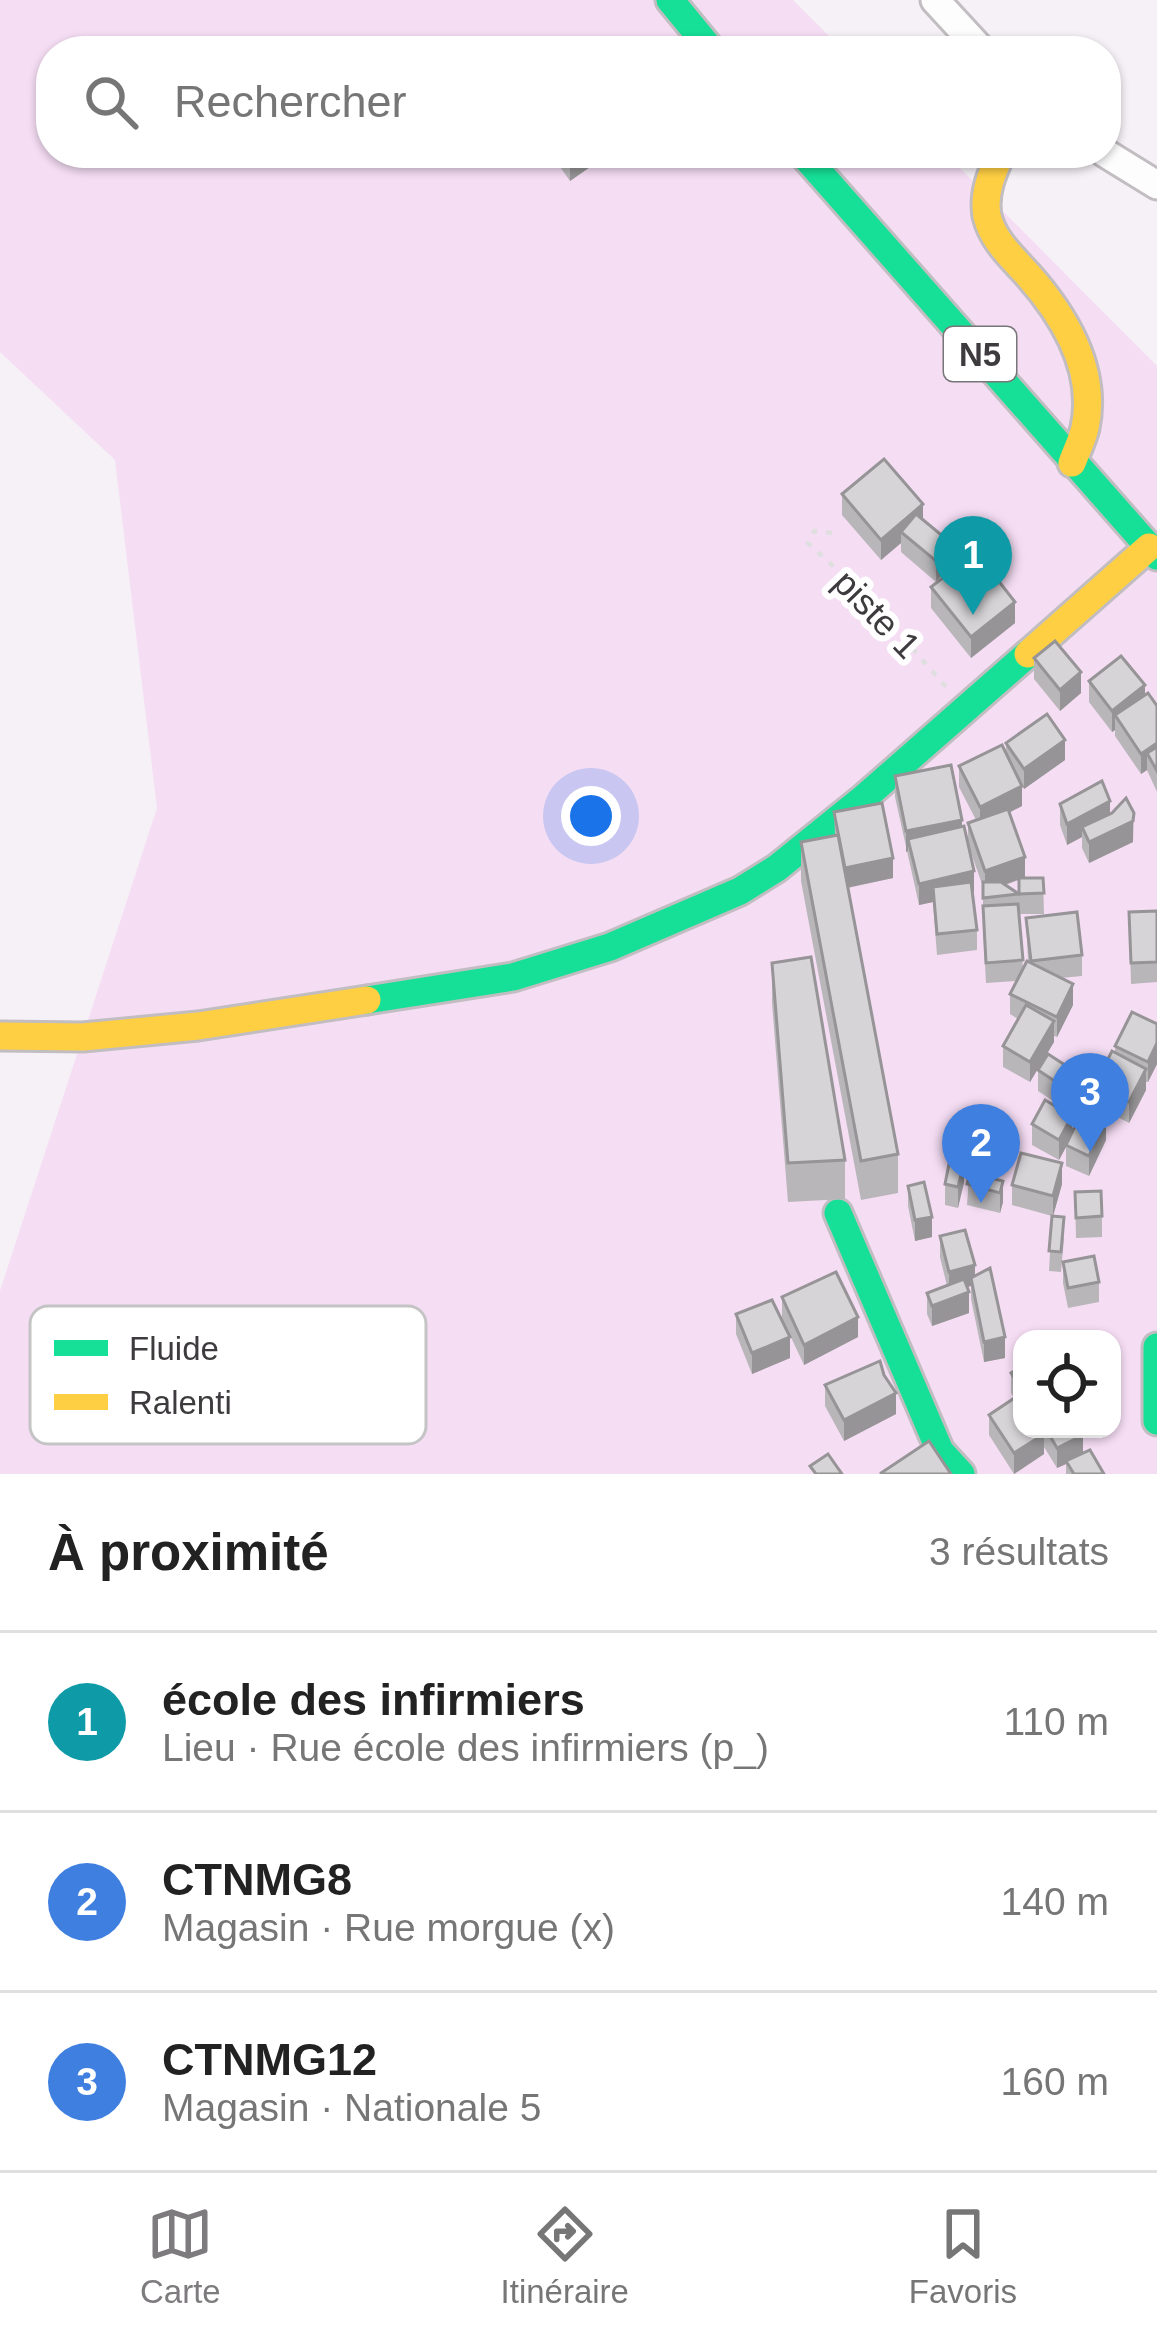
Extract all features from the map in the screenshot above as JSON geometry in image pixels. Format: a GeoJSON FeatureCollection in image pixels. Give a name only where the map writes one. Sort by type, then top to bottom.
{"type":"FeatureCollection","features":[{"type":"Feature","properties":{"kind":"main road"},"geometry":{"type":"LineString","coordinates":[[670,0],[700,36]]}},
{"type":"Feature","properties":{"kind":"main road","name":"N5"},"geometry":{"type":"LineString","coordinates":[[815,168],[1153,552]]}},
{"type":"Feature","properties":{"kind":"main road"},"geometry":{"type":"LineString","coordinates":[[994,168],[986,207],[991,230],[1054,305],[1077,346],[1086,391],[1086,427],[1072,464]]}},
{"type":"Feature","properties":{"kind":"main road"},"geometry":{"type":"LineString","coordinates":[[0,1036],[83,1037],[198,1026],[513,977],[610,947],[721,901],[777,868],[1153,552]]}},
{"type":"Feature","properties":{"kind":"main road"},"geometry":{"type":"LineString","coordinates":[[838,1214],[940,1451],[961,1474]]}},
{"type":"Feature","properties":{"kind":"main road"},"geometry":{"type":"LineString","coordinates":[[1157,1347],[1157,1420]]}},
{"type":"Feature","properties":{"kind":"street"},"geometry":{"type":"LineString","coordinates":[[935,0],[968,36]]}},
{"type":"Feature","properties":{"kind":"street"},"geometry":{"type":"LineString","coordinates":[[1121,163],[1157,185]]}},
{"type":"Feature","properties":{"kind":"path","name":"piste 1"},"geometry":{"type":"LineString","coordinates":[[832,533],[814,531],[808,543],[871,601],[966,710]]}},
{"type":"Feature","properties":{"kind":"shaded area"},"geometry":{"type":"Polygon","coordinates":[[[0,0],[793,0],[829,36],[36,36],[36,168],[960,168],[1157,366],[1157,1474],[0,1474],[0,1291],[157,808],[115,460],[0,352],[0,0]]]}},
{"type":"Feature","properties":{"kind":"building"},"geometry":{"type":"Polygon","coordinates":[[[884,459],[923,504],[881,540],[842,494],[884,459]]]}},
{"type":"Feature","properties":{"kind":"building"},"geometry":{"type":"Polygon","coordinates":[[[916,514],[951,543],[936,561],[901,532],[916,514]]]}},
{"type":"Feature","properties":{"kind":"building"},"geometry":{"type":"Polygon","coordinates":[[[976,552],[1015,602],[971,637],[931,587],[976,552]]]}},
{"type":"Feature","properties":{"kind":"building"},"geometry":{"type":"Polygon","coordinates":[[[1055,641],[1081,672],[1060,690],[1034,658],[1055,641]]]}},
{"type":"Feature","properties":{"kind":"building"},"geometry":{"type":"Polygon","coordinates":[[[1121,656],[1145,685],[1112,711],[1089,681],[1121,656]]]}},
{"type":"Feature","properties":{"kind":"building"},"geometry":{"type":"Polygon","coordinates":[[[1148,693],[1157,706],[1157,743],[1141,754],[1115,715],[1148,693]]]}},
{"type":"Feature","properties":{"kind":"building"},"geometry":{"type":"Polygon","coordinates":[[[1047,714],[1065,740],[1024,769],[1006,743],[1047,714]]]}},
{"type":"Feature","properties":{"kind":"building"},"geometry":{"type":"Polygon","coordinates":[[[1002,745],[1022,786],[980,807],[959,766],[1002,745]]]}},
{"type":"Feature","properties":{"kind":"building"},"geometry":{"type":"Polygon","coordinates":[[[1157,747],[1157,771],[1147,753],[1157,747]]]}},
{"type":"Feature","properties":{"kind":"building"},"geometry":{"type":"Polygon","coordinates":[[[951,765],[962,820],[906,831],[895,776],[951,765]]]}},
{"type":"Feature","properties":{"kind":"building"},"geometry":{"type":"Polygon","coordinates":[[[1102,781],[1110,801],[1067,824],[1060,804],[1102,781]]]}},
{"type":"Feature","properties":{"kind":"building"},"geometry":{"type":"Polygon","coordinates":[[[1126,798],[1133,821],[1089,842],[1082,827],[1112,813],[1126,798]]]}},
{"type":"Feature","properties":{"kind":"building"},"geometry":{"type":"Polygon","coordinates":[[[882,803],[893,858],[845,868],[834,812],[882,803]]]}},
{"type":"Feature","properties":{"kind":"building"},"geometry":{"type":"Polygon","coordinates":[[[1008,809],[1025,857],[985,871],[968,823],[1008,809]]]}},
{"type":"Feature","properties":{"kind":"building"},"geometry":{"type":"Polygon","coordinates":[[[964,826],[974,871],[919,884],[908,839],[964,826]]]}},
{"type":"Feature","properties":{"kind":"building"},"geometry":{"type":"Polygon","coordinates":[[[838,835],[898,1154],[861,1161],[801,842],[838,835]]]}},
{"type":"Feature","properties":{"kind":"building"},"geometry":{"type":"Polygon","coordinates":[[[1019,878],[1043,878],[1044,893],[1019,894],[1019,878]]]}},
{"type":"Feature","properties":{"kind":"building"},"geometry":{"type":"Polygon","coordinates":[[[971,882],[977,930],[937,934],[933,887],[971,882]]]}},
{"type":"Feature","properties":{"kind":"building"},"geometry":{"type":"Polygon","coordinates":[[[983,882],[1001,882],[1019,894],[983,898],[983,882]]]}},
{"type":"Feature","properties":{"kind":"building"},"geometry":{"type":"Polygon","coordinates":[[[1018,904],[1023,960],[986,963],[983,906],[1018,904]]]}},
{"type":"Feature","properties":{"kind":"building"},"geometry":{"type":"Polygon","coordinates":[[[1157,911],[1157,962],[1131,963],[1129,912],[1157,911]]]}},
{"type":"Feature","properties":{"kind":"building"},"geometry":{"type":"Polygon","coordinates":[[[1077,912],[1082,955],[1031,961],[1026,918],[1077,912]]]}},
{"type":"Feature","properties":{"kind":"building"},"geometry":{"type":"Polygon","coordinates":[[[811,957],[845,1160],[788,1163],[772,963],[811,957]]]}},
{"type":"Feature","properties":{"kind":"building"},"geometry":{"type":"Polygon","coordinates":[[[1027,961],[1073,984],[1057,1017],[1010,994],[1027,961]]]}},
{"type":"Feature","properties":{"kind":"building"},"geometry":{"type":"Polygon","coordinates":[[[1026,1005],[1054,1021],[1030,1062],[1003,1046],[1026,1005]]]}},
{"type":"Feature","properties":{"kind":"building"},"geometry":{"type":"Polygon","coordinates":[[[1132,1012],[1157,1024],[1157,1043],[1148,1062],[1115,1046],[1132,1012]]]}},
{"type":"Feature","properties":{"kind":"building"},"geometry":{"type":"Polygon","coordinates":[[[1112,1051],[1146,1069],[1129,1102],[1095,1084],[1112,1051]]]}},
{"type":"Feature","properties":{"kind":"building"},"geometry":{"type":"Polygon","coordinates":[[[1048,1054],[1091,1082],[1080,1098],[1038,1070],[1048,1054]]]}},
{"type":"Feature","properties":{"kind":"building"},"geometry":{"type":"Polygon","coordinates":[[[1045,1100],[1072,1116],[1059,1140],[1032,1124],[1045,1100]]]}},
{"type":"Feature","properties":{"kind":"building"},"geometry":{"type":"Polygon","coordinates":[[[1083,1109],[1106,1119],[1089,1156],[1066,1145],[1083,1109]]]}},
{"type":"Feature","properties":{"kind":"building"},"geometry":{"type":"Polygon","coordinates":[[[964,1110],[1003,1120],[992,1161],[953,1151],[964,1110]]]}},
{"type":"Feature","properties":{"kind":"building"},"geometry":{"type":"Polygon","coordinates":[[[1021,1153],[1062,1163],[1053,1196],[1012,1185],[1021,1153]]]}},
{"type":"Feature","properties":{"kind":"building"},"geometry":{"type":"Polygon","coordinates":[[[950,1159],[964,1162],[958,1187],[945,1184],[950,1159]]]}},
{"type":"Feature","properties":{"kind":"building"},"geometry":{"type":"Polygon","coordinates":[[[970,1173],[1003,1181],[1000,1193],[967,1184],[970,1173]]]}},
{"type":"Feature","properties":{"kind":"building"},"geometry":{"type":"Polygon","coordinates":[[[924,1182],[932,1217],[915,1220],[908,1186],[924,1182]]]}},
{"type":"Feature","properties":{"kind":"building"},"geometry":{"type":"Polygon","coordinates":[[[1101,1191],[1102,1216],[1076,1218],[1075,1192],[1101,1191]]]}},
{"type":"Feature","properties":{"kind":"building"},"geometry":{"type":"Polygon","coordinates":[[[1052,1216],[1064,1217],[1061,1252],[1049,1251],[1052,1216]]]}},
{"type":"Feature","properties":{"kind":"building"},"geometry":{"type":"Polygon","coordinates":[[[965,1230],[975,1265],[949,1272],[940,1236],[965,1230]]]}},
{"type":"Feature","properties":{"kind":"building"},"geometry":{"type":"Polygon","coordinates":[[[1094,1256],[1099,1282],[1068,1288],[1063,1262],[1094,1256]]]}},
{"type":"Feature","properties":{"kind":"building"},"geometry":{"type":"Polygon","coordinates":[[[990,1268],[1005,1337],[984,1342],[971,1278],[990,1268]]]}},
{"type":"Feature","properties":{"kind":"building"},"geometry":{"type":"Polygon","coordinates":[[[836,1272],[858,1317],[804,1345],[782,1297],[836,1272]]]}},
{"type":"Feature","properties":{"kind":"building"},"geometry":{"type":"Polygon","coordinates":[[[964,1279],[969,1292],[932,1306],[927,1293],[964,1279]]]}},
{"type":"Feature","properties":{"kind":"building"},"geometry":{"type":"Polygon","coordinates":[[[772,1300],[790,1337],[752,1353],[736,1314],[772,1300]]]}},
{"type":"Feature","properties":{"kind":"building"},"geometry":{"type":"Polygon","coordinates":[[[880,1361],[896,1393],[844,1420],[825,1385],[880,1361]]]}},
{"type":"Feature","properties":{"kind":"building"},"geometry":{"type":"Polygon","coordinates":[[[1013,1399],[1013,1438],[1038,1438],[1014,1453],[989,1415],[1013,1399]]]}},
{"type":"Feature","properties":{"kind":"building"},"geometry":{"type":"Polygon","coordinates":[[[1051,1438],[1077,1438],[1057,1448],[1051,1438]]]}},
{"type":"Feature","properties":{"kind":"building"},"geometry":{"type":"Polygon","coordinates":[[[929,1441],[951,1474],[881,1474],[881,1473],[929,1441]]]}},
{"type":"Feature","properties":{"kind":"building"},"geometry":{"type":"Polygon","coordinates":[[[1090,1450],[1104,1474],[1074,1474],[1066,1461],[1090,1450]]]}},
{"type":"Feature","properties":{"kind":"building"},"geometry":{"type":"Polygon","coordinates":[[[828,1454],[842,1474],[816,1474],[810,1466],[828,1454]]]}},
{"type":"Feature","properties":{"kind":"traffic: fast"},"geometry":{"type":"LineString","coordinates":[[670,0],[700,36]]}},
{"type":"Feature","properties":{"kind":"traffic: fast"},"geometry":{"type":"LineString","coordinates":[[815,168],[1157,556]]}},
{"type":"Feature","properties":{"kind":"traffic: fast"},"geometry":{"type":"LineString","coordinates":[[367,1000],[513,977],[610,947],[740,891],[777,868],[865,797],[1028,654]]}},
{"type":"Feature","properties":{"kind":"traffic: fast"},"geometry":{"type":"LineString","coordinates":[[838,1213],[940,1451],[961,1474]]}},
{"type":"Feature","properties":{"kind":"traffic: fast"},"geometry":{"type":"LineString","coordinates":[[1157,1347],[1157,1421]]}},
{"type":"Feature","properties":{"kind":"traffic: slow"},"geometry":{"type":"LineString","coordinates":[[995,168],[987,191],[990,225],[1004,249],[1055,309],[1082,366],[1088,407],[1072,463]]}},
{"type":"Feature","properties":{"kind":"traffic: slow"},"geometry":{"type":"LineString","coordinates":[[1028,654],[1149,547]]}},
{"type":"Feature","properties":{"kind":"traffic: slow"},"geometry":{"type":"LineString","coordinates":[[0,1036],[83,1037],[198,1026],[367,1000]]}},
{"type":"Feature","properties":{"kind":"place","name":"école des infirmiers"},"geometry":{"type":"Point","coordinates":[973,615]}},
{"type":"Feature","properties":{"kind":"place","name":"CTNMG12"},"geometry":{"type":"Point","coordinates":[1090,1152]}},
{"type":"Feature","properties":{"kind":"place","name":"CTNMG8"},"geometry":{"type":"Point","coordinates":[981,1203]}}]}
